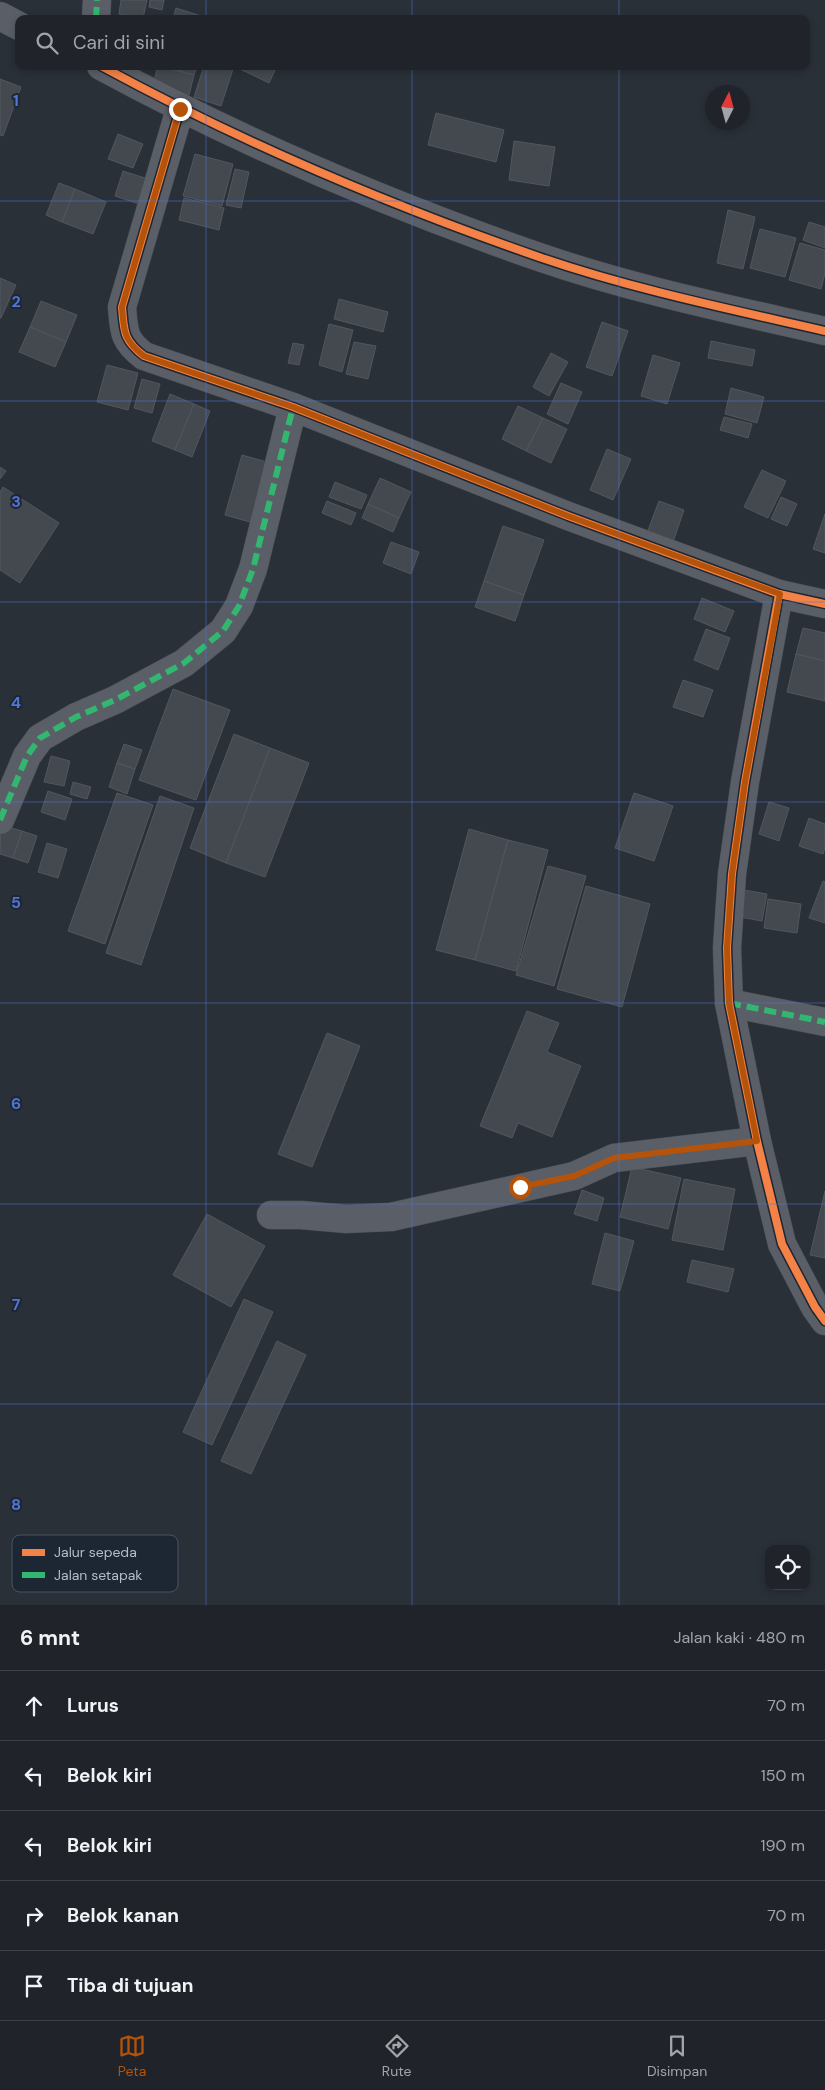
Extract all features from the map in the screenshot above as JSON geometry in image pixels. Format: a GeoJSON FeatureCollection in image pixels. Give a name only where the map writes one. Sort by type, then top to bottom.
{"type":"FeatureCollection","features":[{"type":"Feature","properties":{"kind":"street"},"geometry":{"type":"LineString","coordinates":[[96,15],[97,0]]}},
{"type":"Feature","properties":{"kind":"street"},"geometry":{"type":"LineString","coordinates":[[0,16],[15,24]]}},
{"type":"Feature","properties":{"kind":"street"},"geometry":{"type":"LineString","coordinates":[[108,70],[180,109],[388,201],[540,258],[696,302],[825,330]]}},
{"type":"Feature","properties":{"kind":"street"},"geometry":{"type":"LineString","coordinates":[[180,109],[122,307],[124,328],[130,345],[144,356],[293,407],[585,523],[780,594],[825,604]]}},
{"type":"Feature","properties":{"kind":"street"},"geometry":{"type":"LineString","coordinates":[[0,820],[27,756],[40,738],[76,717],[115,700],[184,663],[223,631],[239,606],[253,569],[293,407]]}},
{"type":"Feature","properties":{"kind":"street"},"geometry":{"type":"LineString","coordinates":[[780,594],[745,782],[732,874],[727,948],[729,1003],[757,1141],[782,1244],[815,1307],[825,1320]]}},
{"type":"Feature","properties":{"kind":"street"},"geometry":{"type":"LineString","coordinates":[[729,1003],[825,1022]]}},
{"type":"Feature","properties":{"kind":"street"},"geometry":{"type":"LineString","coordinates":[[271,1215],[301,1215],[346,1219],[391,1218],[574,1176],[614,1158],[757,1141]]}},
{"type":"Feature","properties":{"kind":"building"},"geometry":{"type":"Polygon","coordinates":[[[121,0],[147,0],[144,15],[119,14],[121,0]]]}},
{"type":"Feature","properties":{"kind":"building"},"geometry":{"type":"Polygon","coordinates":[[[150,0],[164,0],[162,10],[149,7],[150,0]]]}},
{"type":"Feature","properties":{"kind":"building"},"geometry":{"type":"Polygon","coordinates":[[[176,8],[198,15],[174,15],[176,8]]]}},
{"type":"Feature","properties":{"kind":"building"},"geometry":{"type":"Polygon","coordinates":[[[157,70],[174,70],[194,75],[189,95],[153,84],[157,70]]]}},
{"type":"Feature","properties":{"kind":"building"},"geometry":{"type":"Polygon","coordinates":[[[177,70],[196,70],[194,75],[177,70]]]}},
{"type":"Feature","properties":{"kind":"building"},"geometry":{"type":"Polygon","coordinates":[[[203,70],[233,70],[221,106],[194,97],[203,70]]]}},
{"type":"Feature","properties":{"kind":"building"},"geometry":{"type":"Polygon","coordinates":[[[242,70],[275,70],[269,83],[242,70]]]}},
{"type":"Feature","properties":{"kind":"building"},"geometry":{"type":"Polygon","coordinates":[[[0,79],[21,87],[3,136],[0,135],[0,79]]]}},
{"type":"Feature","properties":{"kind":"building"},"geometry":{"type":"Polygon","coordinates":[[[436,113],[504,130],[496,162],[428,145],[436,113]]]}},
{"type":"Feature","properties":{"kind":"building"},"geometry":{"type":"Polygon","coordinates":[[[118,134],[143,144],[133,168],[108,159],[118,134]]]}},
{"type":"Feature","properties":{"kind":"building"},"geometry":{"type":"Polygon","coordinates":[[[514,141],[555,147],[549,186],[509,180],[514,141]]]}},
{"type":"Feature","properties":{"kind":"building"},"geometry":{"type":"Polygon","coordinates":[[[195,154],[233,164],[222,206],[183,196],[195,154]]]}},
{"type":"Feature","properties":{"kind":"building"},"geometry":{"type":"Polygon","coordinates":[[[235,169],[249,172],[241,208],[226,205],[235,169]]]}},
{"type":"Feature","properties":{"kind":"building"},"geometry":{"type":"Polygon","coordinates":[[[123,171],[148,179],[139,204],[115,196],[123,171]]]}},
{"type":"Feature","properties":{"kind":"building"},"geometry":{"type":"Polygon","coordinates":[[[59,183],[75,189],[62,222],[46,215],[59,183]]]}},
{"type":"Feature","properties":{"kind":"building"},"geometry":{"type":"Polygon","coordinates":[[[75,189],[106,202],[93,234],[62,222],[75,189]]]}},
{"type":"Feature","properties":{"kind":"building"},"geometry":{"type":"Polygon","coordinates":[[[184,198],[224,208],[219,230],[179,220],[184,198]]]}},
{"type":"Feature","properties":{"kind":"building"},"geometry":{"type":"Polygon","coordinates":[[[728,210],[755,217],[743,269],[717,263],[728,210]]]}},
{"type":"Feature","properties":{"kind":"building"},"geometry":{"type":"Polygon","coordinates":[[[809,222],[825,227],[825,248],[803,240],[809,222]]]}},
{"type":"Feature","properties":{"kind":"building"},"geometry":{"type":"Polygon","coordinates":[[[760,229],[796,238],[785,277],[750,268],[760,229]]]}},
{"type":"Feature","properties":{"kind":"building"},"geometry":{"type":"Polygon","coordinates":[[[800,243],[825,250],[825,273],[821,289],[789,280],[800,243]]]}},
{"type":"Feature","properties":{"kind":"building"},"geometry":{"type":"Polygon","coordinates":[[[0,278],[16,285],[1,318],[0,318],[0,278]]]}},
{"type":"Feature","properties":{"kind":"building"},"geometry":{"type":"Polygon","coordinates":[[[339,299],[388,312],[383,332],[334,319],[339,299]]]}},
{"type":"Feature","properties":{"kind":"building"},"geometry":{"type":"Polygon","coordinates":[[[41,301],[77,315],[66,342],[30,327],[41,301]]]}},
{"type":"Feature","properties":{"kind":"building"},"geometry":{"type":"Polygon","coordinates":[[[602,322],[628,331],[612,376],[586,367],[602,322]]]}},
{"type":"Feature","properties":{"kind":"building"},"geometry":{"type":"Polygon","coordinates":[[[329,324],[353,330],[342,372],[319,365],[329,324]]]}},
{"type":"Feature","properties":{"kind":"building"},"geometry":{"type":"Polygon","coordinates":[[[30,327],[66,342],[55,367],[19,352],[30,327]]]}},
{"type":"Feature","properties":{"kind":"building"},"geometry":{"type":"Polygon","coordinates":[[[711,341],[755,350],[752,366],[708,358],[711,341]]]}},
{"type":"Feature","properties":{"kind":"building"},"geometry":{"type":"Polygon","coordinates":[[[354,342],[376,346],[368,379],[346,374],[354,342]]]}},
{"type":"Feature","properties":{"kind":"building"},"geometry":{"type":"Polygon","coordinates":[[[293,343],[304,345],[299,365],[288,363],[293,343]]]}},
{"type":"Feature","properties":{"kind":"building"},"geometry":{"type":"Polygon","coordinates":[[[551,353],[568,362],[549,396],[533,387],[551,353]]]}},
{"type":"Feature","properties":{"kind":"building"},"geometry":{"type":"Polygon","coordinates":[[[653,355],[680,363],[667,404],[641,396],[653,355]]]}},
{"type":"Feature","properties":{"kind":"building"},"geometry":{"type":"Polygon","coordinates":[[[107,365],[138,373],[128,410],[97,402],[107,365]]]}},
{"type":"Feature","properties":{"kind":"building"},"geometry":{"type":"Polygon","coordinates":[[[142,379],[160,384],[152,413],[134,408],[142,379]]]}},
{"type":"Feature","properties":{"kind":"building"},"geometry":{"type":"Polygon","coordinates":[[[561,383],[582,392],[568,424],[547,414],[561,383]]]}},
{"type":"Feature","properties":{"kind":"building"},"geometry":{"type":"Polygon","coordinates":[[[731,388],[764,397],[757,423],[725,414],[731,388]]]}},
{"type":"Feature","properties":{"kind":"building"},"geometry":{"type":"Polygon","coordinates":[[[170,394],[194,404],[175,450],[152,441],[170,394]]]}},
{"type":"Feature","properties":{"kind":"building"},"geometry":{"type":"Polygon","coordinates":[[[194,404],[210,411],[192,457],[175,450],[194,404]]]}},
{"type":"Feature","properties":{"kind":"building"},"geometry":{"type":"Polygon","coordinates":[[[518,406],[543,418],[526,451],[502,439],[518,406]]]}},
{"type":"Feature","properties":{"kind":"building"},"geometry":{"type":"Polygon","coordinates":[[[724,417],[752,424],[748,438],[720,430],[724,417]]]}},
{"type":"Feature","properties":{"kind":"building"},"geometry":{"type":"Polygon","coordinates":[[[543,418],[567,429],[551,463],[526,451],[543,418]]]}},
{"type":"Feature","properties":{"kind":"building"},"geometry":{"type":"Polygon","coordinates":[[[607,449],[631,459],[613,500],[590,490],[607,449]]]}},
{"type":"Feature","properties":{"kind":"building"},"geometry":{"type":"Polygon","coordinates":[[[242,455],[267,462],[250,522],[225,515],[242,455]]]}},
{"type":"Feature","properties":{"kind":"building"},"geometry":{"type":"Polygon","coordinates":[[[0,467],[6,471],[0,479],[0,467]]]}},
{"type":"Feature","properties":{"kind":"building"},"geometry":{"type":"Polygon","coordinates":[[[762,470],[786,481],[768,518],[744,507],[762,470]]]}},
{"type":"Feature","properties":{"kind":"building"},"geometry":{"type":"Polygon","coordinates":[[[380,478],[411,492],[399,518],[368,504],[380,478]]]}},
{"type":"Feature","properties":{"kind":"building"},"geometry":{"type":"Polygon","coordinates":[[[335,482],[367,495],[361,509],[329,497],[335,482]]]}},
{"type":"Feature","properties":{"kind":"building"},"geometry":{"type":"Polygon","coordinates":[[[3,487],[59,523],[20,583],[0,570],[0,492],[3,487]]]}},
{"type":"Feature","properties":{"kind":"building"},"geometry":{"type":"Polygon","coordinates":[[[781,497],[797,504],[787,526],[771,519],[781,497]]]}},
{"type":"Feature","properties":{"kind":"building"},"geometry":{"type":"Polygon","coordinates":[[[327,501],[356,513],[351,525],[322,513],[327,501]]]}},
{"type":"Feature","properties":{"kind":"building"},"geometry":{"type":"Polygon","coordinates":[[[659,501],[684,510],[673,542],[647,533],[659,501]]]}},
{"type":"Feature","properties":{"kind":"building"},"geometry":{"type":"Polygon","coordinates":[[[368,504],[399,518],[393,532],[362,518],[368,504]]]}},
{"type":"Feature","properties":{"kind":"building"},"geometry":{"type":"Polygon","coordinates":[[[825,514],[825,553],[813,549],[825,514]]]}},
{"type":"Feature","properties":{"kind":"building"},"geometry":{"type":"Polygon","coordinates":[[[503,526],[544,540],[524,595],[484,581],[503,526]]]}},
{"type":"Feature","properties":{"kind":"building"},"geometry":{"type":"Polygon","coordinates":[[[391,542],[419,552],[411,574],[383,563],[391,542]]]}},
{"type":"Feature","properties":{"kind":"building"},"geometry":{"type":"Polygon","coordinates":[[[484,581],[524,595],[515,621],[475,607],[484,581]]]}},
{"type":"Feature","properties":{"kind":"building"},"geometry":{"type":"Polygon","coordinates":[[[702,598],[734,611],[725,632],[694,619],[702,598]]]}},
{"type":"Feature","properties":{"kind":"building"},"geometry":{"type":"Polygon","coordinates":[[[803,628],[825,633],[825,661],[796,654],[803,628]]]}},
{"type":"Feature","properties":{"kind":"building"},"geometry":{"type":"Polygon","coordinates":[[[706,629],[730,638],[718,670],[694,660],[706,629]]]}},
{"type":"Feature","properties":{"kind":"building"},"geometry":{"type":"Polygon","coordinates":[[[796,654],[825,661],[825,701],[787,692],[796,654]]]}},
{"type":"Feature","properties":{"kind":"building"},"geometry":{"type":"Polygon","coordinates":[[[683,680],[713,690],[703,717],[673,707],[683,680]]]}},
{"type":"Feature","properties":{"kind":"building"},"geometry":{"type":"Polygon","coordinates":[[[173,689],[230,710],[196,800],[139,780],[173,689]]]}},
{"type":"Feature","properties":{"kind":"building"},"geometry":{"type":"Polygon","coordinates":[[[234,734],[270,748],[226,863],[190,848],[234,734]]]}},
{"type":"Feature","properties":{"kind":"building"},"geometry":{"type":"Polygon","coordinates":[[[124,744],[142,750],[135,769],[117,763],[124,744]]]}},
{"type":"Feature","properties":{"kind":"building"},"geometry":{"type":"Polygon","coordinates":[[[270,748],[309,763],[265,877],[226,863],[270,748]]]}},
{"type":"Feature","properties":{"kind":"building"},"geometry":{"type":"Polygon","coordinates":[[[51,756],[70,761],[64,786],[44,782],[51,756]]]}},
{"type":"Feature","properties":{"kind":"building"},"geometry":{"type":"Polygon","coordinates":[[[117,763],[135,769],[127,794],[109,787],[117,763]]]}},
{"type":"Feature","properties":{"kind":"building"},"geometry":{"type":"Polygon","coordinates":[[[73,782],[91,787],[87,799],[70,794],[73,782]]]}},
{"type":"Feature","properties":{"kind":"building"},"geometry":{"type":"Polygon","coordinates":[[[48,791],[72,799],[65,820],[41,812],[48,791]]]}},
{"type":"Feature","properties":{"kind":"building"},"geometry":{"type":"Polygon","coordinates":[[[117,793],[153,805],[105,944],[68,931],[117,793]]]}},
{"type":"Feature","properties":{"kind":"building"},"geometry":{"type":"Polygon","coordinates":[[[634,793],[673,806],[654,861],[615,848],[634,793]]]}},
{"type":"Feature","properties":{"kind":"building"},"geometry":{"type":"Polygon","coordinates":[[[160,796],[194,808],[141,965],[106,953],[160,796]]]}},
{"type":"Feature","properties":{"kind":"building"},"geometry":{"type":"Polygon","coordinates":[[[769,802],[789,808],[779,841],[759,834],[769,802]]]}},
{"type":"Feature","properties":{"kind":"building"},"geometry":{"type":"Polygon","coordinates":[[[809,818],[825,824],[825,848],[823,854],[799,846],[809,818]]]}},
{"type":"Feature","properties":{"kind":"building"},"geometry":{"type":"Polygon","coordinates":[[[1,825],[22,831],[13,858],[0,854],[1,825]]]}},
{"type":"Feature","properties":{"kind":"building"},"geometry":{"type":"Polygon","coordinates":[[[469,829],[508,840],[475,960],[436,950],[469,829]]]}},
{"type":"Feature","properties":{"kind":"building"},"geometry":{"type":"Polygon","coordinates":[[[22,831],[37,836],[28,863],[13,858],[22,831]]]}},
{"type":"Feature","properties":{"kind":"building"},"geometry":{"type":"Polygon","coordinates":[[[508,840],[548,850],[516,971],[475,960],[508,840]]]}},
{"type":"Feature","properties":{"kind":"building"},"geometry":{"type":"Polygon","coordinates":[[[47,843],[67,849],[58,878],[38,872],[47,843]]]}},
{"type":"Feature","properties":{"kind":"building"},"geometry":{"type":"Polygon","coordinates":[[[548,866],[586,876],[554,986],[516,975],[548,866]]]}},
{"type":"Feature","properties":{"kind":"building"},"geometry":{"type":"Polygon","coordinates":[[[823,881],[825,882],[825,923],[809,918],[823,881]]]}},
{"type":"Feature","properties":{"kind":"building"},"geometry":{"type":"Polygon","coordinates":[[[586,886],[650,904],[622,1007],[557,989],[586,886]]]}},
{"type":"Feature","properties":{"kind":"building"},"geometry":{"type":"Polygon","coordinates":[[[744,890],[767,894],[762,921],[740,917],[744,890]]]}},
{"type":"Feature","properties":{"kind":"building"},"geometry":{"type":"Polygon","coordinates":[[[768,899],[801,904],[797,933],[764,928],[768,899]]]}},
{"type":"Feature","properties":{"kind":"building"},"geometry":{"type":"Polygon","coordinates":[[[527,1011],[559,1023],[547,1052],[581,1066],[552,1137],[518,1123],[512,1138],[480,1126],[527,1011]]]}},
{"type":"Feature","properties":{"kind":"building"},"geometry":{"type":"Polygon","coordinates":[[[327,1033],[360,1046],[312,1167],[278,1154],[327,1033]]]}},
{"type":"Feature","properties":{"kind":"building"},"geometry":{"type":"Polygon","coordinates":[[[632,1167],[681,1178],[668,1229],[620,1217],[632,1167]]]}},
{"type":"Feature","properties":{"kind":"building"},"geometry":{"type":"Polygon","coordinates":[[[684,1179],[735,1189],[723,1250],[672,1240],[684,1179]]]}},
{"type":"Feature","properties":{"kind":"building"},"geometry":{"type":"Polygon","coordinates":[[[582,1190],[604,1198],[597,1221],[574,1214],[582,1190]]]}},
{"type":"Feature","properties":{"kind":"building"},"geometry":{"type":"Polygon","coordinates":[[[825,1191],[825,1258],[810,1255],[825,1191]]]}},
{"type":"Feature","properties":{"kind":"building"},"geometry":{"type":"Polygon","coordinates":[[[207,1214],[265,1246],[231,1307],[173,1275],[207,1214]]]}},
{"type":"Feature","properties":{"kind":"building"},"geometry":{"type":"Polygon","coordinates":[[[605,1233],[634,1241],[620,1291],[592,1284],[605,1233]]]}},
{"type":"Feature","properties":{"kind":"building"},"geometry":{"type":"Polygon","coordinates":[[[692,1260],[734,1269],[728,1292],[687,1282],[692,1260]]]}},
{"type":"Feature","properties":{"kind":"building"},"geometry":{"type":"Polygon","coordinates":[[[244,1299],[273,1312],[212,1445],[183,1432],[244,1299]]]}},
{"type":"Feature","properties":{"kind":"building"},"geometry":{"type":"Polygon","coordinates":[[[277,1341],[306,1355],[251,1474],[221,1461],[277,1341]]]}},
{"type":"Feature","properties":{"kind":"marked path"},"geometry":{"type":"LineString","coordinates":[[96,15],[97,0]]}},
{"type":"Feature","properties":{"kind":"marked path"},"geometry":{"type":"LineString","coordinates":[[0,820],[27,756],[40,738],[76,717],[115,700],[184,663],[223,631],[239,606],[253,569],[293,407]]}},
{"type":"Feature","properties":{"kind":"marked path"},"geometry":{"type":"LineString","coordinates":[[729,1003],[825,1022]]}},
{"type":"Feature","properties":{"kind":"cycle path"},"geometry":{"type":"LineString","coordinates":[[109,70],[207,121],[262,146],[371,194],[483,237],[609,279],[681,298],[825,331]]}},
{"type":"Feature","properties":{"kind":"cycle path"},"geometry":{"type":"LineString","coordinates":[[180,109],[122,307],[123,323],[128,340],[144,356],[293,407],[568,516],[779,594]]}},
{"type":"Feature","properties":{"kind":"cycle path"},"geometry":{"type":"LineString","coordinates":[[825,604],[779,594],[745,782],[732,874],[727,948],[729,1003],[757,1141],[782,1244],[815,1307],[825,1321]]}},
{"type":"Feature","properties":{"kind":"route"},"geometry":{"type":"LineString","coordinates":[[180,109],[122,307],[124,328],[130,345],[144,356],[293,407],[568,516],[780,594],[745,782],[732,874],[727,948],[729,1003],[757,1141],[614,1158],[574,1176],[520,1187]]}}]}
